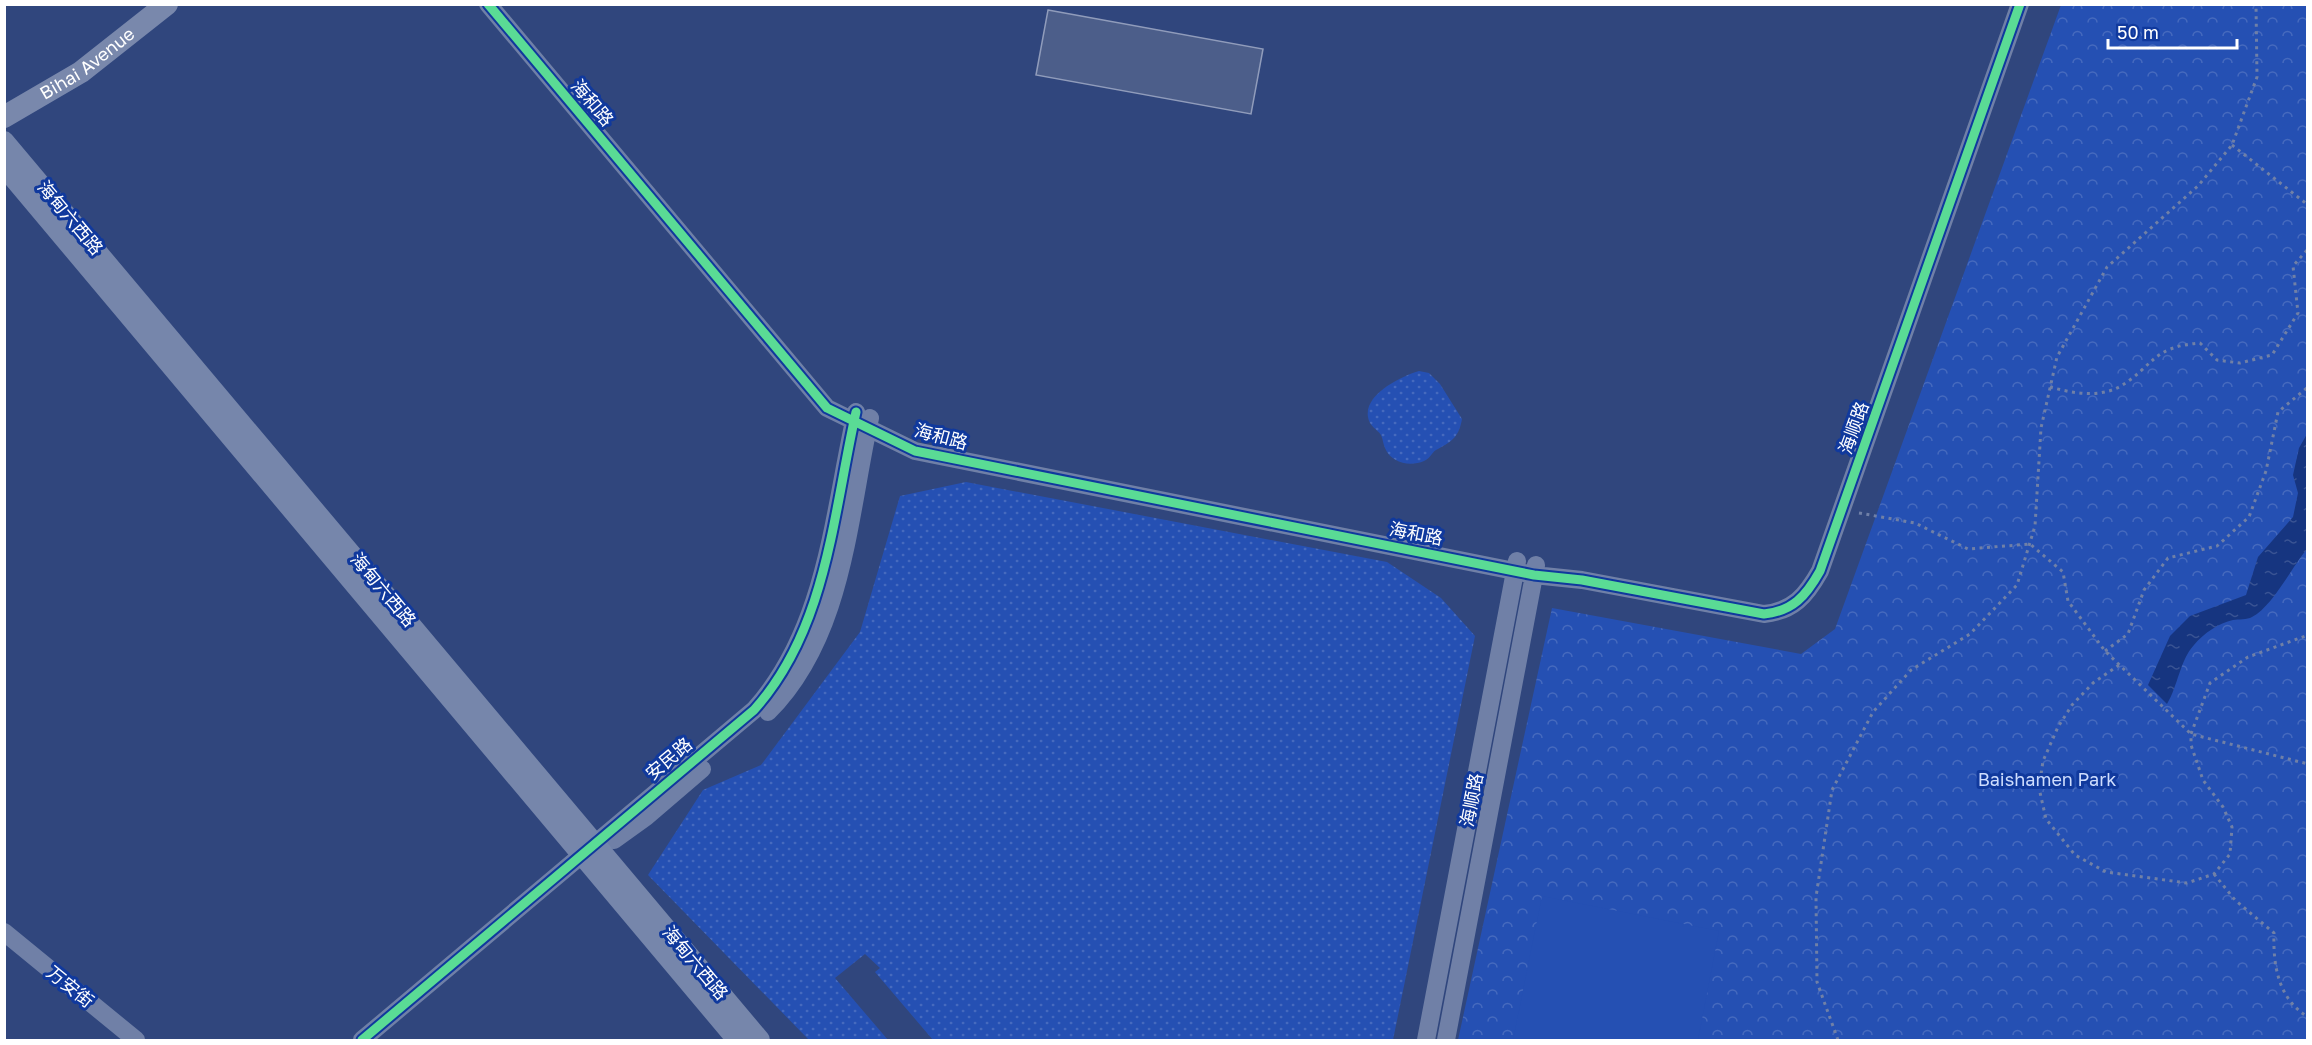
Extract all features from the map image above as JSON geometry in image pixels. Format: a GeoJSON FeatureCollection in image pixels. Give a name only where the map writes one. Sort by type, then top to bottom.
{"type":"FeatureCollection","features":[{"type":"Feature","properties":{"kind":"main road","name":"Bihai Avenue"},"geometry":{"type":"LineString","coordinates":[[4,101],[62,69],[73,67],[153,4]]}},
{"type":"Feature","properties":{"kind":"main road","name":"Bihai Avenue"},"geometry":{"type":"LineString","coordinates":[[4,117],[81,72],[167,4]]}},
{"type":"Feature","properties":{"kind":"main road","name":"海甸六西路"},"geometry":{"type":"LineString","coordinates":[[4,141],[590,853],[737,1041]]}},
{"type":"Feature","properties":{"kind":"main road","name":"海甸六西路"},"geometry":{"type":"LineString","coordinates":[[4,167],[590,853],[760,1041]]}},
{"type":"Feature","properties":{"kind":"street","name":"海和路"},"geometry":{"type":"LineString","coordinates":[[488,4],[827,408],[862,419]]}},
{"type":"Feature","properties":{"kind":"street","name":"海和路"},"geometry":{"type":"LineString","coordinates":[[500,4],[834,402],[915,451],[1535,569]]}},
{"type":"Feature","properties":{"kind":"street","name":"海顺路"},"geometry":{"type":"LineString","coordinates":[[1535,569],[1755,605],[1784,600],[1797,590],[1810,567],[1848,465],[2011,4]]}},
{"type":"Feature","properties":{"kind":"street","name":"海顺路"},"geometry":{"type":"LineString","coordinates":[[1535,569],[1764,614],[1784,610],[1806,594],[1820,571],[2019,4]]}},
{"type":"Feature","properties":{"kind":"street","name":"安民路"},"geometry":{"type":"LineString","coordinates":[[362,1041],[590,853],[646,817],[760,720],[788,690],[812,648],[830,606],[862,419]]}},
{"type":"Feature","properties":{"kind":"street","name":"海顺路"},"geometry":{"type":"LineString","coordinates":[[1426,1041],[1516,565]]}},
{"type":"Feature","properties":{"kind":"street","name":"海顺路"},"geometry":{"type":"LineString","coordinates":[[1446,1041],[1535,569]]}},
{"type":"Feature","properties":{"kind":"street","name":"安民路"},"geometry":{"type":"LineString","coordinates":[[372,1041],[590,853]]}},
{"type":"Feature","properties":{"kind":"street","name":"万安街"},"geometry":{"type":"LineString","coordinates":[[4,932],[136,1041]]}},
{"type":"Feature","properties":{"kind":"street","name":"万安街"},"geometry":{"type":"LineString","coordinates":[[4,942],[126,1041]]}},
{"type":"Feature","properties":{"kind":"path"},"geometry":{"type":"LineString","coordinates":[[1839,1041],[1817,982],[1816,897],[1832,790],[1873,712],[1911,670],[1970,634],[2017,585],[2036,526],[2041,428],[2057,357],[2108,267],[2198,186],[2232,145],[2257,77],[2256,4]]}},
{"type":"Feature","properties":{"kind":"path"},"geometry":{"type":"LineString","coordinates":[[2232,145],[2307,205]]}},
{"type":"Feature","properties":{"kind":"path"},"geometry":{"type":"LineString","coordinates":[[2050,387],[2079,395],[2118,387],[2156,355],[2178,345],[2200,343],[2217,360],[2240,363],[2272,355],[2298,313],[2293,267],[2307,249]]}},
{"type":"Feature","properties":{"kind":"path"},"geometry":{"type":"LineString","coordinates":[[2105,651],[2128,634],[2144,590],[2168,558],[2217,546],[2249,518],[2266,471],[2278,412],[2307,387]]}},
{"type":"Feature","properties":{"kind":"path"},"geometry":{"type":"LineString","coordinates":[[1857,512],[1915,523],[1968,549],[2030,544],[2063,572],[2068,601],[2105,651],[2192,734],[2307,764]]}},
{"type":"Feature","properties":{"kind":"path"},"geometry":{"type":"LineString","coordinates":[[2119,665],[2086,690],[2072,705],[2058,727],[2043,761],[2038,788],[2046,819],[2075,855],[2106,872],[2187,883],[2214,874],[2230,854],[2232,827],[2223,807],[2203,780],[2191,745],[2192,734],[2210,683],[2248,657],[2307,634]]}},
{"type":"Feature","properties":{"kind":"path"},"geometry":{"type":"LineString","coordinates":[[2214,874],[2235,900],[2274,933],[2273,953],[2280,985],[2296,1010],[2307,1017]]}},
{"type":"Feature","properties":{"kind":"green space","name":"Baishamen Park"},"geometry":{"type":"Polygon","coordinates":[[[2061,5],[2307,5],[2307,1040],[1458,1040],[1552,608],[1801,654],[1835,629],[2061,5]]]}},
{"type":"Feature","properties":{"kind":"green space"},"geometry":{"type":"Polygon","coordinates":[[[1419,371],[1429,373],[1440,384],[1462,419],[1457,434],[1451,440],[1424,461],[1413,464],[1396,460],[1388,453],[1381,435],[1371,425],[1368,409],[1372,401],[1386,387],[1419,371]]]}},
{"type":"Feature","properties":{"kind":"green space"},"geometry":{"type":"Polygon","coordinates":[[[966,482],[1387,562],[1441,598],[1475,636],[1393,1040],[933,1040],[875,972],[880,968],[865,954],[835,978],[888,1040],[809,1040],[648,875],[703,790],[761,765],[860,632],[900,496],[966,482]]]}},
{"type":"Feature","properties":{"kind":"green space"},"geometry":{"type":"Polygon","coordinates":[[[1542,896],[1719,931],[1698,1040],[1513,1040],[1542,896]]]}},
{"type":"Feature","properties":{"kind":"water"},"geometry":{"type":"Polygon","coordinates":[[[2307,434],[2307,549],[2274,596],[2259,612],[2250,618],[2228,621],[2217,626],[2194,645],[2185,658],[2167,704],[2148,685],[2170,636],[2190,616],[2246,595],[2258,557],[2293,517],[2298,493],[2293,475],[2299,448],[2307,434]]]}},
{"type":"Feature","properties":{"kind":"building"},"geometry":{"type":"Polygon","coordinates":[[[1048,10],[1263,49],[1251,114],[1036,75],[1048,10]]]}},
{"type":"Feature","properties":{"kind":"cycle path"},"geometry":{"type":"LineString","coordinates":[[488,4],[827,408],[915,451],[1534,575],[1582,580],[1764,614],[1783,610],[1798,601],[1820,571],[2020,4]]}},
{"type":"Feature","properties":{"kind":"cycle path"},"geometry":{"type":"LineString","coordinates":[[362,1040],[754,710],[778,678],[798,644],[812,607],[833,530],[856,412]]}}]}
